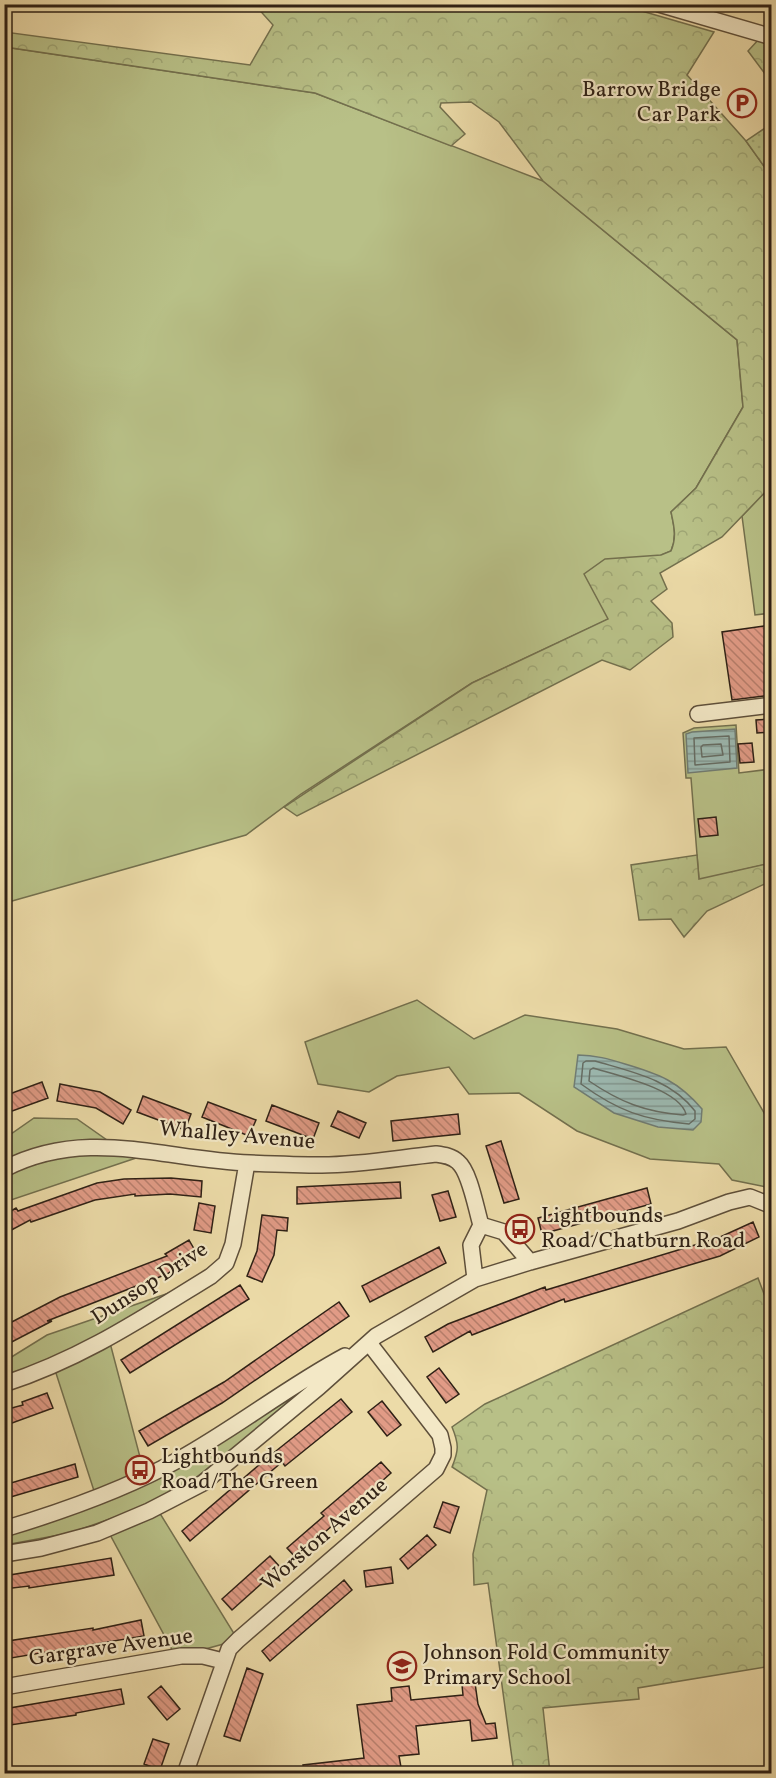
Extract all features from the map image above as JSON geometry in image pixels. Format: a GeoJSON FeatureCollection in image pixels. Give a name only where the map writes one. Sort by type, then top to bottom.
{"type":"FeatureCollection","features":[{"type":"Feature","properties":{"kind":"street"},"geometry":{"type":"LineString","coordinates":[[659,4],[771,37]]}},
{"type":"Feature","properties":{"kind":"street"},"geometry":{"type":"LineString","coordinates":[[698,714],[771,705]]}},
{"type":"Feature","properties":{"kind":"street","name":"Whalley Avenue"},"geometry":{"type":"LineString","coordinates":[[4,1169],[22,1160],[57,1150],[102,1146],[247,1163],[324,1165],[436,1154],[450,1156],[465,1170],[481,1225]]}},
{"type":"Feature","properties":{"kind":"street","name":"Dunsop Drive"},"geometry":{"type":"LineString","coordinates":[[4,1384],[41,1372],[109,1339],[211,1276],[226,1263],[233,1245],[247,1163]]}},
{"type":"Feature","properties":{"kind":"street"},"geometry":{"type":"LineString","coordinates":[[4,1529],[56,1513],[115,1490],[178,1460],[228,1431],[309,1375],[369,1343],[425,1306],[475,1279],[678,1221],[729,1202],[750,1197],[770,1205]]}},
{"type":"Feature","properties":{"kind":"street"},"geometry":{"type":"LineString","coordinates":[[475,1279],[471,1245],[481,1225],[504,1232],[530,1262]]}},
{"type":"Feature","properties":{"kind":"street"},"geometry":{"type":"LineString","coordinates":[[4,1554],[41,1548],[97,1533],[149,1511],[203,1483],[369,1343]]}},
{"type":"Feature","properties":{"kind":"street","name":"Worston Avenue"},"geometry":{"type":"LineString","coordinates":[[185,1773],[229,1649],[436,1469],[441,1462],[443,1448],[437,1430],[369,1343]]}},
{"type":"Feature","properties":{"kind":"street","name":"Gargrave Avenue"},"geometry":{"type":"LineString","coordinates":[[4,1687],[180,1656],[203,1656],[224,1661]]}},
{"type":"Feature","properties":{"kind":"green space"},"geometry":{"type":"Polygon","coordinates":[[[254,4],[621,5],[714,32],[687,75],[746,141],[771,176],[771,486],[722,537],[660,573],[667,589],[651,601],[672,623],[673,637],[630,670],[602,660],[297,816],[284,807],[472,683],[608,619],[584,574],[605,559],[661,555],[671,551],[674,527],[671,512],[696,488],[743,407],[737,340],[543,181],[499,122],[471,102],[441,103],[440,107],[465,134],[451,146],[315,93],[5,47],[5,32],[250,65],[273,25],[254,4]]]}},
{"type":"Feature","properties":{"kind":"green space"},"geometry":{"type":"Polygon","coordinates":[[[771,26],[771,82],[748,51],[771,26]]]}},
{"type":"Feature","properties":{"kind":"green space"},"geometry":{"type":"Polygon","coordinates":[[[5,47],[315,93],[543,181],[737,340],[743,407],[696,488],[671,512],[674,536],[671,551],[661,555],[609,619],[472,683],[301,794],[246,835],[5,903],[5,47]]]}},
{"type":"Feature","properties":{"kind":"green space"},"geometry":{"type":"Polygon","coordinates":[[[771,124],[771,176],[746,141],[771,124]]]}},
{"type":"Feature","properties":{"kind":"green space"},"geometry":{"type":"Polygon","coordinates":[[[771,486],[771,613],[755,615],[742,516],[771,486]]]}},
{"type":"Feature","properties":{"kind":"green space"},"geometry":{"type":"Polygon","coordinates":[[[736,725],[739,773],[771,769],[771,863],[699,880],[691,778],[686,778],[683,733],[694,728],[736,725]]]}},
{"type":"Feature","properties":{"kind":"green space"},"geometry":{"type":"Polygon","coordinates":[[[697,855],[699,879],[771,863],[771,881],[707,911],[684,937],[671,919],[639,920],[631,865],[697,855]]]}},
{"type":"Feature","properties":{"kind":"green space"},"geometry":{"type":"Polygon","coordinates":[[[417,1000],[474,1039],[525,1015],[617,1029],[684,1049],[726,1047],[771,1125],[771,1188],[732,1180],[719,1164],[650,1159],[577,1131],[519,1093],[469,1094],[449,1067],[397,1076],[369,1092],[318,1084],[305,1042],[417,1000]]]}},
{"type":"Feature","properties":{"kind":"green space"},"geometry":{"type":"Polygon","coordinates":[[[34,1118],[77,1119],[117,1147],[154,1152],[5,1202],[4,1139],[34,1118]]]}},
{"type":"Feature","properties":{"kind":"green space"},"geometry":{"type":"Polygon","coordinates":[[[758,1278],[772,1315],[771,1666],[638,1688],[639,1699],[543,1708],[550,1773],[514,1773],[488,1583],[474,1585],[473,1554],[487,1490],[452,1467],[457,1447],[452,1427],[485,1404],[758,1278]]]}},
{"type":"Feature","properties":{"kind":"green space"},"geometry":{"type":"Polygon","coordinates":[[[201,1282],[109,1339],[145,1476],[96,1497],[54,1367],[5,1380],[5,1361],[47,1335],[201,1282]]]}},
{"type":"Feature","properties":{"kind":"green space"},"geometry":{"type":"Polygon","coordinates":[[[316,1378],[319,1381],[193,1480],[158,1502],[70,1533],[5,1545],[5,1534],[101,1502],[316,1378]]]}},
{"type":"Feature","properties":{"kind":"green space"},"geometry":{"type":"Polygon","coordinates":[[[156,1507],[238,1640],[176,1657],[107,1529],[156,1507]]]}},
{"type":"Feature","properties":{"kind":"water"},"geometry":{"type":"Polygon","coordinates":[[[735,729],[737,768],[688,773],[686,734],[735,729]]]}},
{"type":"Feature","properties":{"kind":"water"},"geometry":{"type":"Polygon","coordinates":[[[578,1055],[613,1060],[648,1071],[667,1080],[685,1092],[702,1109],[701,1122],[693,1130],[658,1127],[614,1113],[574,1087],[578,1055]]]}},
{"type":"Feature","properties":{"kind":"building"},"geometry":{"type":"Polygon","coordinates":[[[771,625],[771,695],[732,700],[722,632],[771,625]]]}},
{"type":"Feature","properties":{"kind":"building"},"geometry":{"type":"Polygon","coordinates":[[[771,719],[771,732],[757,733],[756,720],[771,719]]]}},
{"type":"Feature","properties":{"kind":"building"},"geometry":{"type":"Polygon","coordinates":[[[752,743],[754,762],[740,763],[738,744],[752,743]]]}},
{"type":"Feature","properties":{"kind":"building"},"geometry":{"type":"Polygon","coordinates":[[[716,817],[718,835],[700,837],[698,819],[716,817]]]}},
{"type":"Feature","properties":{"kind":"building"},"geometry":{"type":"Polygon","coordinates":[[[42,1082],[48,1098],[4,1114],[4,1096],[42,1082]]]}},
{"type":"Feature","properties":{"kind":"building"},"geometry":{"type":"Polygon","coordinates":[[[60,1084],[100,1092],[131,1110],[123,1124],[96,1108],[57,1101],[60,1084]]]}},
{"type":"Feature","properties":{"kind":"building"},"geometry":{"type":"Polygon","coordinates":[[[143,1096],[191,1114],[185,1130],[137,1112],[143,1096]]]}},
{"type":"Feature","properties":{"kind":"building"},"geometry":{"type":"Polygon","coordinates":[[[208,1102],[256,1120],[249,1136],[202,1117],[208,1102]]]}},
{"type":"Feature","properties":{"kind":"building"},"geometry":{"type":"Polygon","coordinates":[[[272,1105],[319,1123],[313,1139],[266,1121],[272,1105]]]}},
{"type":"Feature","properties":{"kind":"building"},"geometry":{"type":"Polygon","coordinates":[[[338,1111],[366,1123],[359,1138],[331,1126],[338,1111]]]}},
{"type":"Feature","properties":{"kind":"building"},"geometry":{"type":"Polygon","coordinates":[[[458,1114],[460,1134],[393,1141],[391,1121],[458,1114]]]}},
{"type":"Feature","properties":{"kind":"building"},"geometry":{"type":"Polygon","coordinates":[[[501,1141],[519,1199],[504,1203],[486,1146],[501,1141]]]}},
{"type":"Feature","properties":{"kind":"building"},"geometry":{"type":"Polygon","coordinates":[[[171,1178],[202,1181],[201,1197],[170,1194],[135,1196],[135,1194],[95,1200],[31,1222],[30,1220],[4,1234],[4,1215],[16,1208],[18,1211],[97,1183],[124,1179],[171,1178]]]}},
{"type":"Feature","properties":{"kind":"building"},"geometry":{"type":"Polygon","coordinates":[[[400,1182],[401,1198],[297,1204],[297,1187],[400,1182]]]}},
{"type":"Feature","properties":{"kind":"building"},"geometry":{"type":"Polygon","coordinates":[[[647,1188],[651,1204],[542,1234],[538,1218],[647,1188]]]}},
{"type":"Feature","properties":{"kind":"building"},"geometry":{"type":"Polygon","coordinates":[[[448,1191],[456,1217],[440,1221],[432,1195],[448,1191]]]}},
{"type":"Feature","properties":{"kind":"building"},"geometry":{"type":"Polygon","coordinates":[[[199,1203],[215,1206],[211,1233],[194,1230],[199,1203]]]}},
{"type":"Feature","properties":{"kind":"building"},"geometry":{"type":"Polygon","coordinates":[[[262,1215],[288,1218],[287,1231],[277,1230],[274,1255],[262,1282],[247,1276],[257,1251],[262,1215]]]}},
{"type":"Feature","properties":{"kind":"building"},"geometry":{"type":"Polygon","coordinates":[[[753,1222],[759,1237],[720,1256],[565,1302],[564,1299],[472,1335],[470,1331],[433,1352],[425,1337],[448,1324],[545,1287],[546,1290],[718,1238],[753,1222]]]}},
{"type":"Feature","properties":{"kind":"building"},"geometry":{"type":"Polygon","coordinates":[[[189,1240],[197,1254],[167,1274],[47,1321],[52,1321],[4,1346],[4,1326],[60,1297],[167,1256],[165,1254],[189,1240]]]}},
{"type":"Feature","properties":{"kind":"building"},"geometry":{"type":"Polygon","coordinates":[[[439,1247],[446,1263],[370,1302],[362,1286],[439,1247]]]}},
{"type":"Feature","properties":{"kind":"building"},"geometry":{"type":"Polygon","coordinates":[[[240,1285],[249,1299],[130,1373],[121,1360],[240,1285]]]}},
{"type":"Feature","properties":{"kind":"building"},"geometry":{"type":"Polygon","coordinates":[[[339,1302],[349,1316],[222,1403],[148,1446],[139,1431],[224,1382],[339,1302]]]}},
{"type":"Feature","properties":{"kind":"building"},"geometry":{"type":"Polygon","coordinates":[[[439,1368],[459,1394],[446,1403],[427,1377],[439,1368]]]}},
{"type":"Feature","properties":{"kind":"building"},"geometry":{"type":"Polygon","coordinates":[[[47,1393],[53,1408],[4,1426],[4,1410],[23,1405],[22,1402],[47,1393]]]}},
{"type":"Feature","properties":{"kind":"building"},"geometry":{"type":"Polygon","coordinates":[[[341,1399],[352,1412],[285,1466],[282,1462],[190,1541],[182,1531],[341,1399]]]}},
{"type":"Feature","properties":{"kind":"building"},"geometry":{"type":"Polygon","coordinates":[[[382,1401],[401,1425],[387,1436],[368,1412],[382,1401]]]}},
{"type":"Feature","properties":{"kind":"building"},"geometry":{"type":"Polygon","coordinates":[[[381,1462],[391,1473],[296,1558],[287,1548],[324,1516],[321,1513],[381,1462]]]}},
{"type":"Feature","properties":{"kind":"building"},"geometry":{"type":"Polygon","coordinates":[[[75,1464],[78,1477],[4,1499],[4,1485],[75,1464]]]}},
{"type":"Feature","properties":{"kind":"building"},"geometry":{"type":"Polygon","coordinates":[[[443,1502],[459,1507],[450,1533],[434,1527],[443,1502]]]}},
{"type":"Feature","properties":{"kind":"building"},"geometry":{"type":"Polygon","coordinates":[[[427,1535],[436,1545],[408,1569],[400,1559],[427,1535]]]}},
{"type":"Feature","properties":{"kind":"building"},"geometry":{"type":"Polygon","coordinates":[[[270,1556],[280,1567],[232,1610],[222,1599],[270,1556]]]}},
{"type":"Feature","properties":{"kind":"building"},"geometry":{"type":"Polygon","coordinates":[[[111,1558],[114,1575],[29,1588],[29,1586],[4,1589],[4,1576],[111,1558]]]}},
{"type":"Feature","properties":{"kind":"building"},"geometry":{"type":"Polygon","coordinates":[[[391,1567],[393,1583],[366,1587],[364,1571],[391,1567]]]}},
{"type":"Feature","properties":{"kind":"building"},"geometry":{"type":"Polygon","coordinates":[[[344,1580],[352,1590],[270,1661],[262,1651],[344,1580]]]}},
{"type":"Feature","properties":{"kind":"building"},"geometry":{"type":"Polygon","coordinates":[[[141,1620],[144,1636],[11,1658],[8,1641],[93,1628],[93,1630],[141,1620]]]}},
{"type":"Feature","properties":{"kind":"building"},"geometry":{"type":"Polygon","coordinates":[[[247,1668],[263,1674],[240,1741],[224,1736],[247,1668]]]}},
{"type":"Feature","properties":{"kind":"building"},"geometry":{"type":"Polygon","coordinates":[[[475,1683],[478,1704],[486,1724],[495,1723],[497,1738],[472,1741],[470,1720],[416,1726],[419,1754],[399,1756],[402,1773],[304,1773],[303,1765],[364,1758],[357,1705],[392,1701],[391,1688],[409,1686],[411,1700],[463,1695],[462,1685],[475,1683]]]}},
{"type":"Feature","properties":{"kind":"building"},"geometry":{"type":"Polygon","coordinates":[[[161,1686],[180,1709],[167,1720],[148,1697],[161,1686]]]}},
{"type":"Feature","properties":{"kind":"building"},"geometry":{"type":"Polygon","coordinates":[[[121,1689],[124,1704],[76,1713],[76,1715],[4,1726],[4,1709],[121,1689]]]}},
{"type":"Feature","properties":{"kind":"building"},"geometry":{"type":"Polygon","coordinates":[[[153,1739],[169,1744],[160,1770],[144,1764],[153,1739]]]}},
{"type":"Feature","properties":{"kind":"place","name":"Barrow Bridge Car Park"},"geometry":{"type":"Point","coordinates":[742,103]}},
{"type":"Feature","properties":{"kind":"place","name":"Lightbounds Road/Chatburn Road"},"geometry":{"type":"Point","coordinates":[520,1229]}},
{"type":"Feature","properties":{"kind":"place","name":"Lightbounds Road/The Green"},"geometry":{"type":"Point","coordinates":[140,1470]}},
{"type":"Feature","properties":{"kind":"place","name":"Johnson Fold Community Primary School"},"geometry":{"type":"Point","coordinates":[402,1666]}}]}
